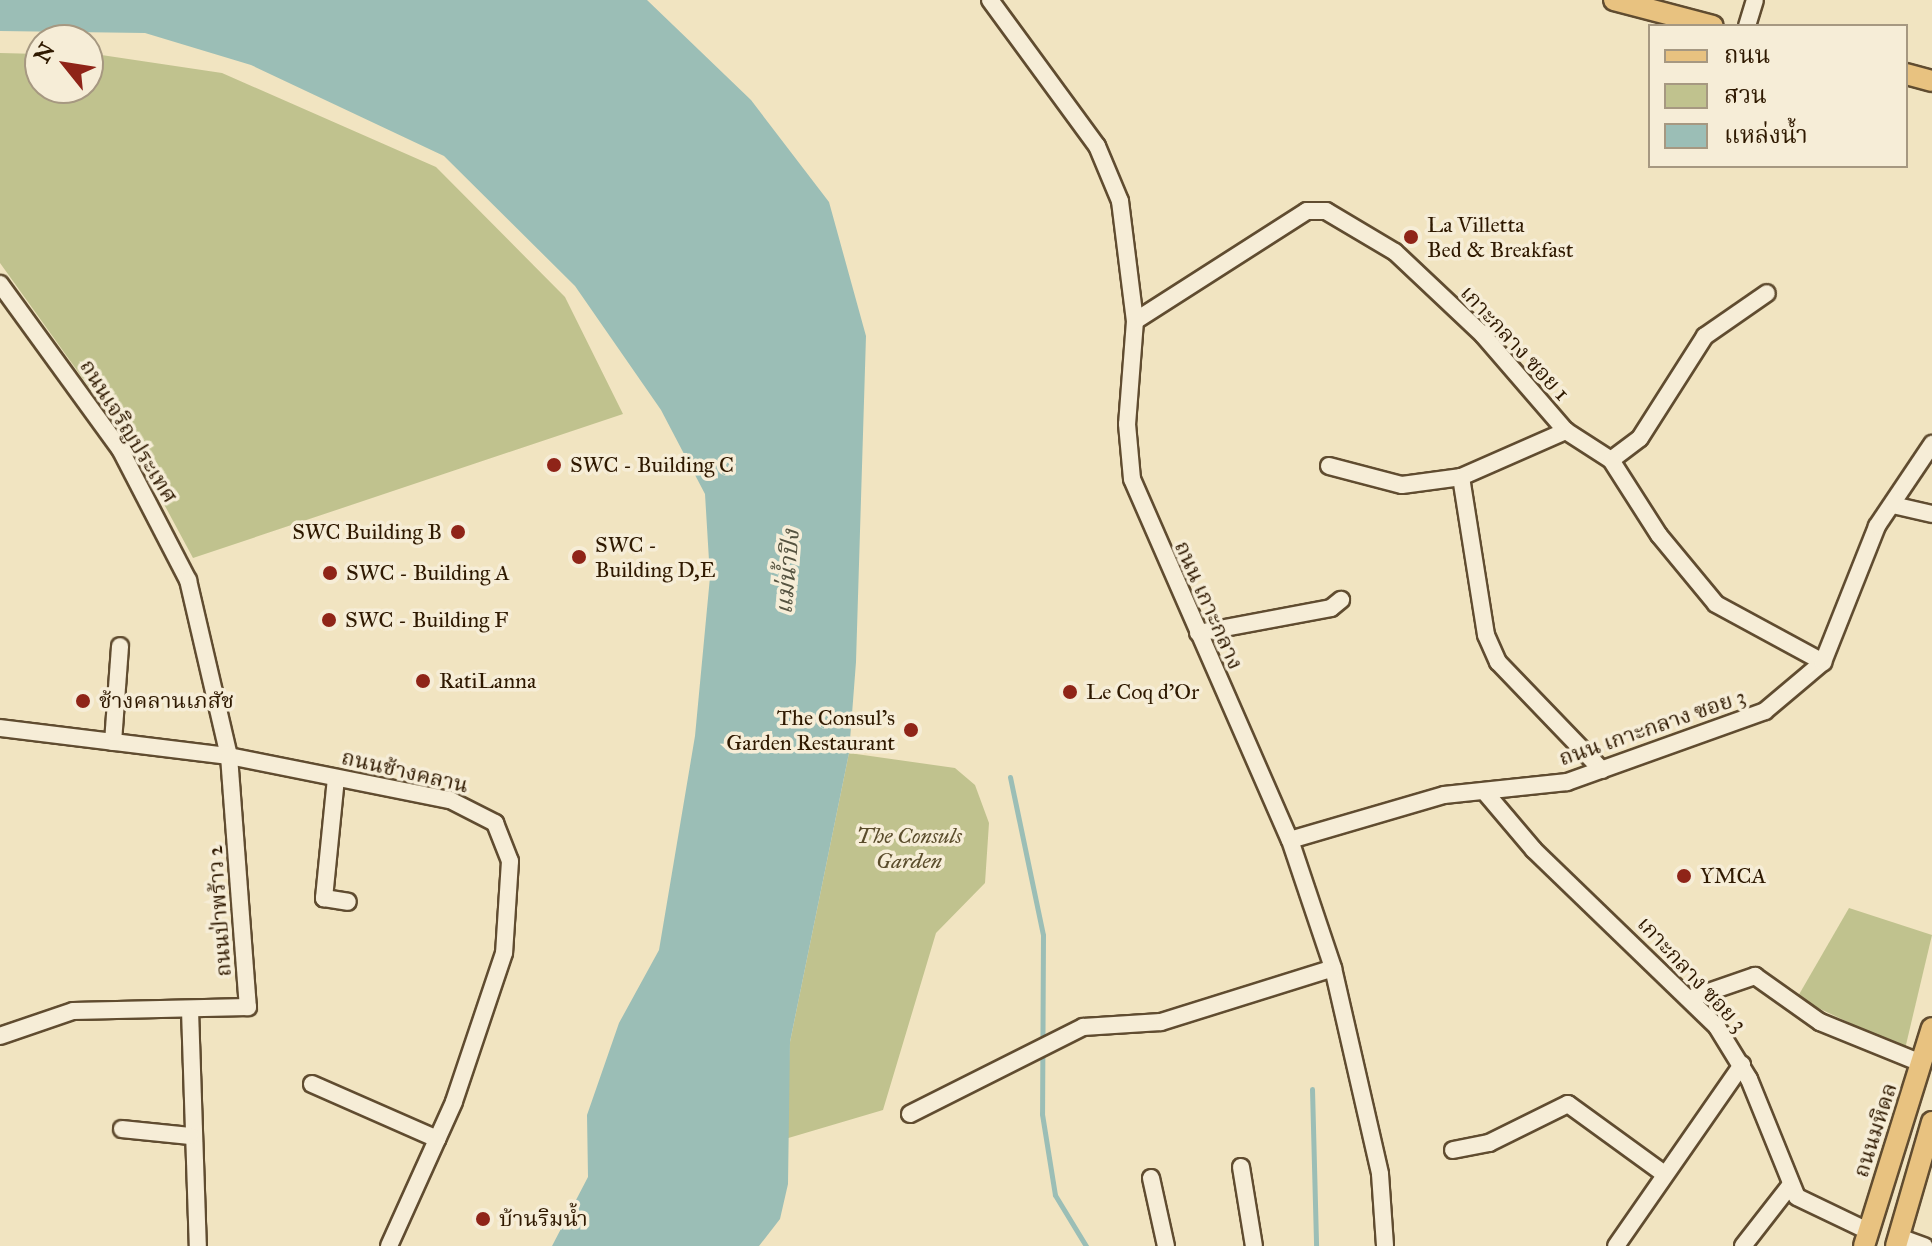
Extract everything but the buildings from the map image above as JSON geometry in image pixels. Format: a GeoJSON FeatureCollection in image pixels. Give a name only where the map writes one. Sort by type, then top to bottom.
{"type":"FeatureCollection","features":[{"type":"Feature","properties":{"kind":"main road"},"geometry":{"type":"LineString","coordinates":[[1614,0],[1705,24]]}},
{"type":"Feature","properties":{"kind":"main road"},"geometry":{"type":"LineString","coordinates":[[1908,75],[1932,81]]}},
{"type":"Feature","properties":{"kind":"main road","name":"ถนนมหิดล"},"geometry":{"type":"LineString","coordinates":[[1866,1238],[1932,1028]]}},
{"type":"Feature","properties":{"kind":"main road"},"geometry":{"type":"LineString","coordinates":[[1897,1241],[1932,1122]]}},
{"type":"Feature","properties":{"kind":"street","name":"ถนน เกาะกลาง"},"geometry":{"type":"LineString","coordinates":[[990,0],[1103,158],[1120,201],[1135,321],[1127,424],[1132,479],[1290,840],[1333,968],[1380,1174],[1385,1246]]}},
{"type":"Feature","properties":{"kind":"street"},"geometry":{"type":"LineString","coordinates":[[1748,24],[1755,0]]}},
{"type":"Feature","properties":{"kind":"street","name":"เกาะกลาง ซอย 1"},"geometry":{"type":"LineString","coordinates":[[1135,321],[1307,211],[1326,211],[1395,252],[1483,335],[1566,431],[1611,460],[1659,535],[1716,604],[1823,662]]}},
{"type":"Feature","properties":{"kind":"street","name":"ถนนเจริญประเทศ"},"geometry":{"type":"LineString","coordinates":[[0,284],[109,433],[155,510],[188,580],[229,756]]}},
{"type":"Feature","properties":{"kind":"street"},"geometry":{"type":"LineString","coordinates":[[1611,460],[1640,438],[1705,336],[1767,293]]}},
{"type":"Feature","properties":{"kind":"street"},"geometry":{"type":"LineString","coordinates":[[1329,466],[1402,485],[1461,477],[1566,431]]}},
{"type":"Feature","properties":{"kind":"street"},"geometry":{"type":"LineString","coordinates":[[1823,662],[1866,548],[1932,444]]}},
{"type":"Feature","properties":{"kind":"street"},"geometry":{"type":"LineString","coordinates":[[1461,477],[1486,635],[1498,662],[1602,770]]}},
{"type":"Feature","properties":{"kind":"street"},"geometry":{"type":"LineString","coordinates":[[1893,505],[1932,514]]}},
{"type":"Feature","properties":{"kind":"street"},"geometry":{"type":"LineString","coordinates":[[1198,633],[1331,608],[1341,600]]}},
{"type":"Feature","properties":{"kind":"street"},"geometry":{"type":"LineString","coordinates":[[113,742],[120,646]]}},
{"type":"Feature","properties":{"kind":"street","name":"ถนน เกาะกลาง ซอย 3"},"geometry":{"type":"LineString","coordinates":[[1290,840],[1484,791],[1602,770],[1765,711],[1823,662]]}},
{"type":"Feature","properties":{"kind":"street","name":"ถนนช้างคลาน"},"geometry":{"type":"LineString","coordinates":[[0,728],[229,756],[450,800],[495,823],[505,841],[504,953],[437,1139],[389,1246]]}},
{"type":"Feature","properties":{"kind":"street","name":"ถนนป่าพร้าว 2"},"geometry":{"type":"LineString","coordinates":[[190,1010],[248,1007],[229,756]]}},
{"type":"Feature","properties":{"kind":"street"},"geometry":{"type":"LineString","coordinates":[[336,778],[324,898],[348,902]]}},
{"type":"Feature","properties":{"kind":"street","name":"เกาะกลาง ซอย 3"},"geometry":{"type":"LineString","coordinates":[[1484,791],[1534,850],[1691,998],[1742,1065],[1789,1187],[1814,1210],[1866,1238]]}},
{"type":"Feature","properties":{"kind":"street"},"geometry":{"type":"LineString","coordinates":[[910,1114],[1043,1051],[1083,1027],[1161,1022],[1333,968]]}},
{"type":"Feature","properties":{"kind":"street"},"geometry":{"type":"LineString","coordinates":[[1691,998],[1755,976],[1820,1022],[1921,1063]]}},
{"type":"Feature","properties":{"kind":"street"},"geometry":{"type":"LineString","coordinates":[[0,1036],[73,1011],[190,1010],[190,1136],[198,1246]]}},
{"type":"Feature","properties":{"kind":"street"},"geometry":{"type":"LineString","coordinates":[[1616,1246],[1663,1173],[1742,1065]]}},
{"type":"Feature","properties":{"kind":"street"},"geometry":{"type":"LineString","coordinates":[[312,1084],[437,1139]]}},
{"type":"Feature","properties":{"kind":"street"},"geometry":{"type":"LineString","coordinates":[[1453,1150],[1489,1143],[1568,1104],[1663,1173]]}},
{"type":"Feature","properties":{"kind":"street"},"geometry":{"type":"LineString","coordinates":[[122,1129],[190,1136]]}},
{"type":"Feature","properties":{"kind":"street"},"geometry":{"type":"LineString","coordinates":[[1241,1167],[1254,1246]]}},
{"type":"Feature","properties":{"kind":"street"},"geometry":{"type":"LineString","coordinates":[[1151,1178],[1166,1246]]}},
{"type":"Feature","properties":{"kind":"street"},"geometry":{"type":"LineString","coordinates":[[1743,1246],[1789,1187]]}},
{"type":"Feature","properties":{"kind":"street"},"geometry":{"type":"LineString","coordinates":[[1897,1241],[1924,1246]]}},
{"type":"Feature","properties":{"kind":"green space"},"geometry":{"type":"Polygon","coordinates":[[[0,53],[24,54],[24,104],[104,104],[104,55],[222,73],[436,167],[565,297],[623,414],[193,558],[137,454],[0,263],[0,53]]]}},
{"type":"Feature","properties":{"kind":"green space","name":"The Consuls Garden"},"geometry":{"type":"Polygon","coordinates":[[[849,753],[955,768],[975,785],[989,823],[985,883],[936,933],[883,1110],[785,1139],[790,1042],[849,753]]]}},
{"type":"Feature","properties":{"kind":"green space"},"geometry":{"type":"Polygon","coordinates":[[[1849,908],[1932,935],[1905,1049],[1797,998],[1849,908]]]}},
{"type":"Feature","properties":{"kind":"water","name":"แม่น้ำปิง"},"geometry":{"type":"Polygon","coordinates":[[[0,0],[647,0],[751,100],[829,202],[866,336],[856,662],[849,753],[790,1042],[788,1184],[780,1219],[759,1246],[552,1246],[588,1177],[587,1115],[619,1023],[659,950],[695,736],[710,577],[705,494],[661,410],[575,286],[444,156],[251,65],[145,33],[104,32],[104,24],[24,24],[24,31],[0,31],[0,0]]]}},
{"type":"Feature","properties":{"kind":"waterway"},"geometry":{"type":"LineString","coordinates":[[1010,777],[1043,935],[1042,1114],[1055,1195],[1086,1246]]}},
{"type":"Feature","properties":{"kind":"waterway"},"geometry":{"type":"LineString","coordinates":[[1312,1089],[1316,1246]]}},
{"type":"Feature","properties":{"kind":"place","name":"La Villetta Bed & Breakfast"},"geometry":{"type":"Point","coordinates":[1411,237]}},
{"type":"Feature","properties":{"kind":"place","name":"SWC - Building C"},"geometry":{"type":"Point","coordinates":[554,465]}},
{"type":"Feature","properties":{"kind":"place","name":"SWC Building B"},"geometry":{"type":"Point","coordinates":[458,532]}},
{"type":"Feature","properties":{"kind":"place","name":"SWC - Building D,E"},"geometry":{"type":"Point","coordinates":[579,557]}},
{"type":"Feature","properties":{"kind":"place","name":"SWC - Building A"},"geometry":{"type":"Point","coordinates":[330,573]}},
{"type":"Feature","properties":{"kind":"place","name":"SWC - Building F"},"geometry":{"type":"Point","coordinates":[329,620]}},
{"type":"Feature","properties":{"kind":"place","name":"RatiLanna"},"geometry":{"type":"Point","coordinates":[423,681]}},
{"type":"Feature","properties":{"kind":"place","name":"Le Coq d'Or"},"geometry":{"type":"Point","coordinates":[1070,692]}},
{"type":"Feature","properties":{"kind":"place","name":"ช้างคลานเภสัช"},"geometry":{"type":"Point","coordinates":[83,701]}},
{"type":"Feature","properties":{"kind":"place","name":"The Consul's Garden Restaurant"},"geometry":{"type":"Point","coordinates":[911,730]}},
{"type":"Feature","properties":{"kind":"place","name":"YMCA"},"geometry":{"type":"Point","coordinates":[1684,876]}},
{"type":"Feature","properties":{"kind":"place","name":"บ้านริมน้ำ"},"geometry":{"type":"Point","coordinates":[483,1219]}}]}
